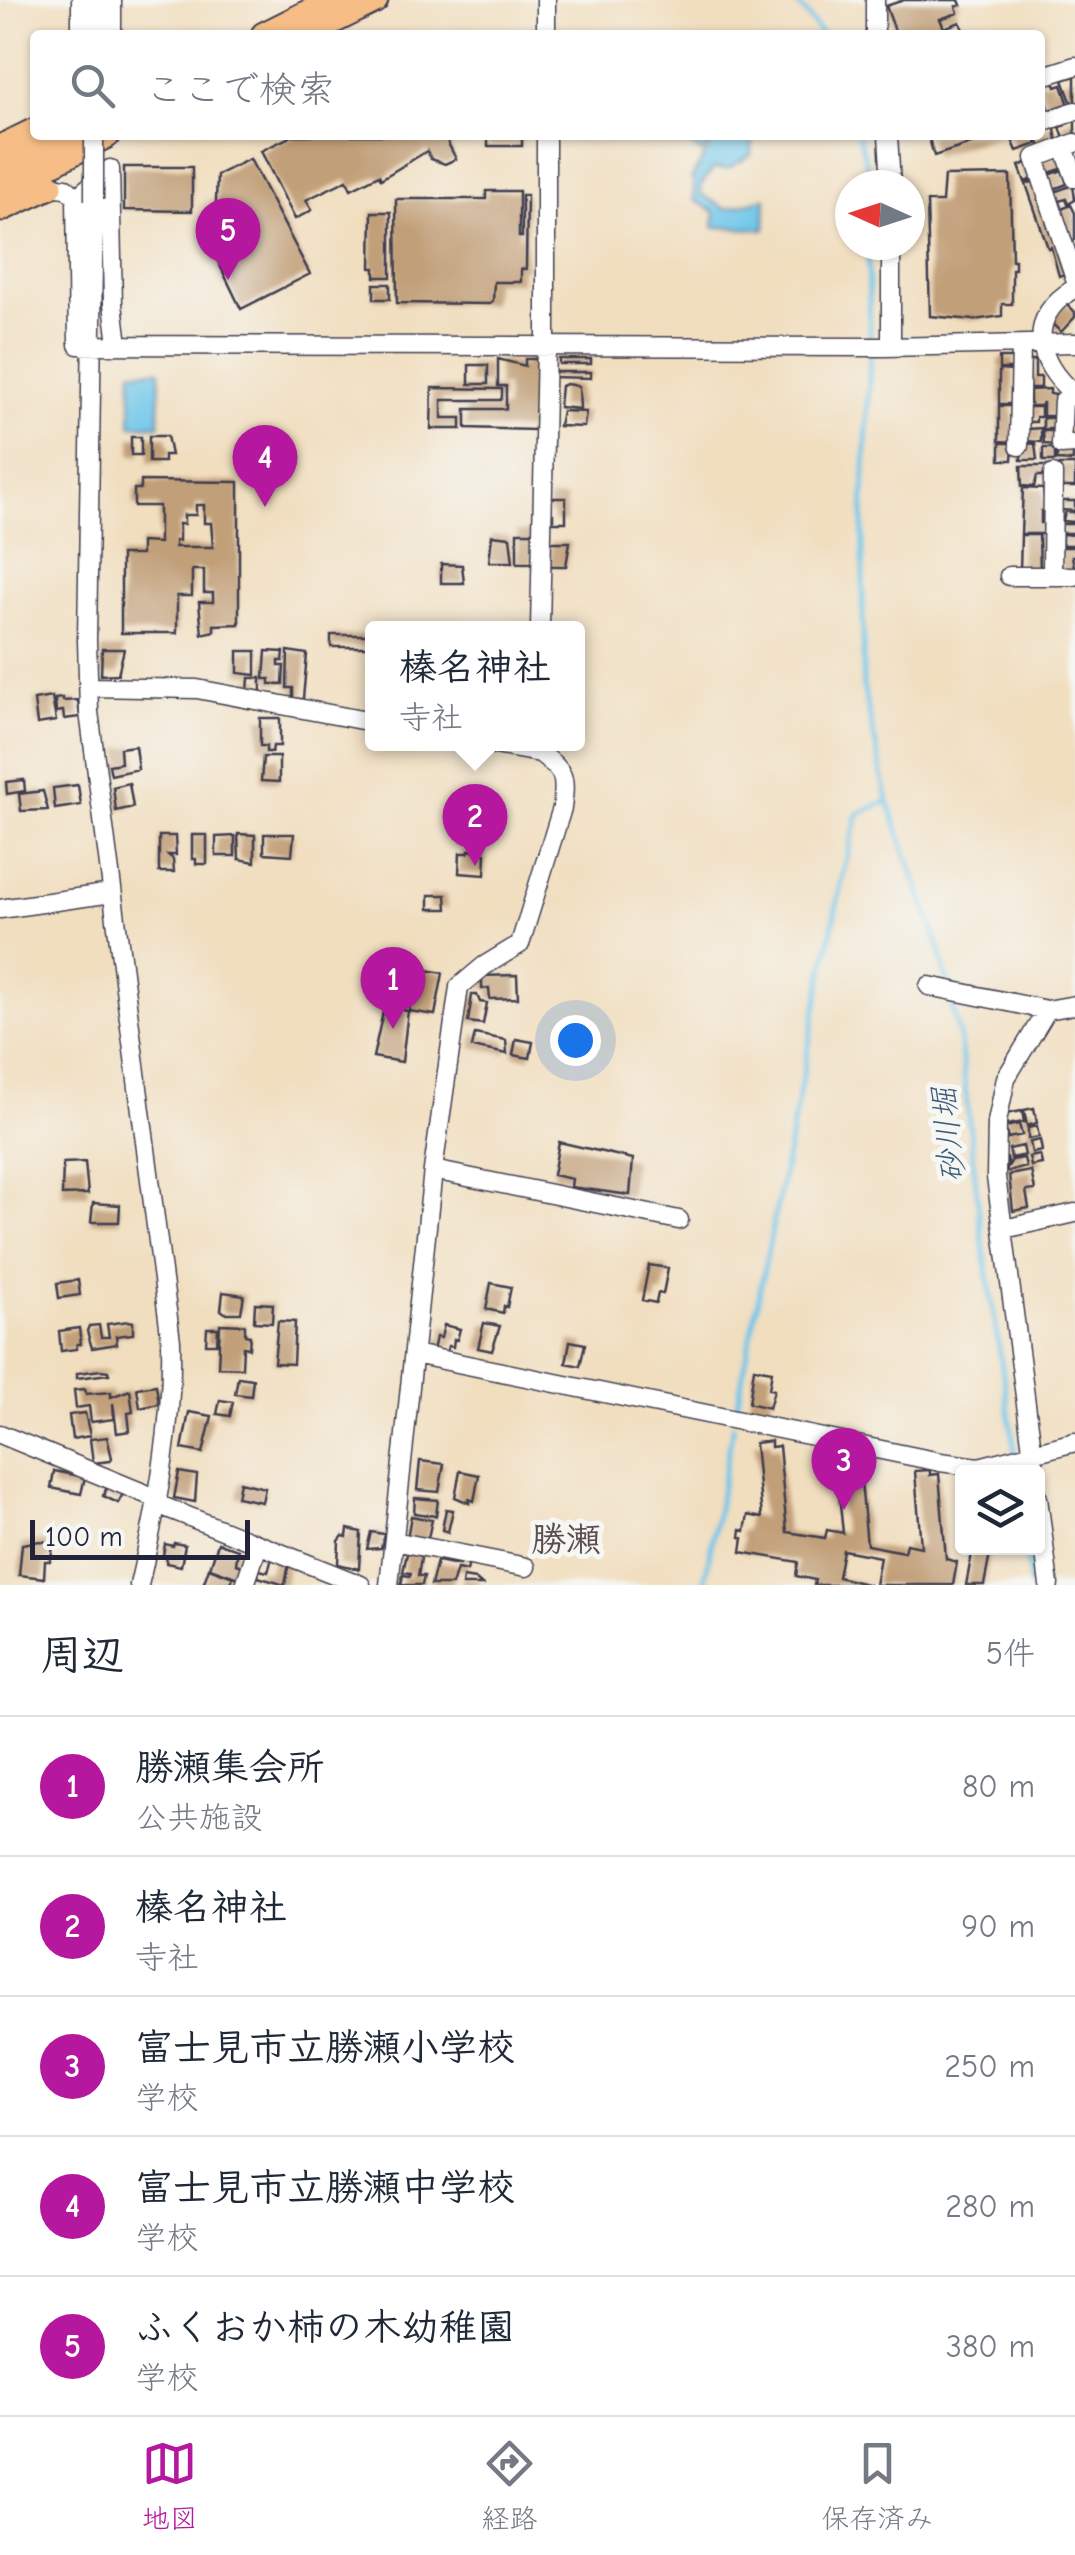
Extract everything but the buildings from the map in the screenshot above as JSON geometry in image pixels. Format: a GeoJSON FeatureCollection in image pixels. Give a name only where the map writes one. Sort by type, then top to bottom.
{"type":"FeatureCollection","features":[{"type":"Feature","properties":{"kind":"highway"},"geometry":{"type":"LineString","coordinates":[[274,30],[334,0]]}},
{"type":"Feature","properties":{"kind":"highway"},"geometry":{"type":"LineString","coordinates":[[316,30],[374,0]]}},
{"type":"Feature","properties":{"kind":"highway"},"geometry":{"type":"LineString","coordinates":[[0,148],[30,133]]}},
{"type":"Feature","properties":{"kind":"highway"},"geometry":{"type":"LineString","coordinates":[[0,168],[56,140]]}},
{"type":"Feature","properties":{"kind":"highway"},"geometry":{"type":"LineString","coordinates":[[0,189],[97,140]]}},
{"type":"Feature","properties":{"kind":"highway"},"geometry":{"type":"LineString","coordinates":[[0,209],[50,186]]}},
{"type":"Feature","properties":{"kind":"street"},"geometry":{"type":"LineString","coordinates":[[81,0],[81,30]]}},
{"type":"Feature","properties":{"kind":"street"},"geometry":{"type":"LineString","coordinates":[[94,0],[94,30]]}},
{"type":"Feature","properties":{"kind":"street"},"geometry":{"type":"LineString","coordinates":[[112,0],[112,30]]}},
{"type":"Feature","properties":{"kind":"street"},"geometry":{"type":"LineString","coordinates":[[546,0],[546,30]]}},
{"type":"Feature","properties":{"kind":"street"},"geometry":{"type":"LineString","coordinates":[[875,30],[876,0]]}},
{"type":"Feature","properties":{"kind":"street"},"geometry":{"type":"LineString","coordinates":[[1045,75],[1075,66]]}},
{"type":"Feature","properties":{"kind":"street"},"geometry":{"type":"LineString","coordinates":[[1045,122],[1075,111]]}},
{"type":"Feature","properties":{"kind":"street"},"geometry":{"type":"LineString","coordinates":[[85,344],[93,283],[94,140]]}},
{"type":"Feature","properties":{"kind":"street"},"geometry":{"type":"LineString","coordinates":[[540,621],[546,140]]}},
{"type":"Feature","properties":{"kind":"street"},"geometry":{"type":"LineString","coordinates":[[888,140],[890,170]]}},
{"type":"Feature","properties":{"kind":"street"},"geometry":{"type":"LineString","coordinates":[[1075,178],[1070,145],[1035,158],[1075,279]]}},
{"type":"Feature","properties":{"kind":"street"},"geometry":{"type":"LineString","coordinates":[[76,197],[110,169],[113,304],[118,344]]}},
{"type":"Feature","properties":{"kind":"street"},"geometry":{"type":"LineString","coordinates":[[50,186],[66,188],[76,197],[85,344],[88,687],[172,1341],[171,1409],[140,1585]]}},
{"type":"Feature","properties":{"kind":"street"},"geometry":{"type":"LineString","coordinates":[[885,347],[890,260]]}},
{"type":"Feature","properties":{"kind":"street"},"geometry":{"type":"LineString","coordinates":[[1075,288],[1044,316],[1041,345],[1053,373],[1074,395],[1062,401],[1062,445],[1075,444]]}},
{"type":"Feature","properties":{"kind":"street"},"geometry":{"type":"LineString","coordinates":[[85,344],[1075,344]]}},
{"type":"Feature","properties":{"kind":"street"},"geometry":{"type":"LineString","coordinates":[[1019,446],[1021,345]]}},
{"type":"Feature","properties":{"kind":"street"},"geometry":{"type":"LineString","coordinates":[[1052,576],[1053,474]]}},
{"type":"Feature","properties":{"kind":"street"},"geometry":{"type":"LineString","coordinates":[[1009,576],[1075,576]]}},
{"type":"Feature","properties":{"kind":"street"},"geometry":{"type":"LineString","coordinates":[[88,687],[197,689],[365,721]]}},
{"type":"Feature","properties":{"kind":"street"},"geometry":{"type":"LineString","coordinates":[[390,1585],[433,1170],[459,987],[520,944],[562,808],[564,776],[543,751]]}},
{"type":"Feature","properties":{"kind":"street"},"geometry":{"type":"LineString","coordinates":[[0,909],[112,893]]}},
{"type":"Feature","properties":{"kind":"street"},"geometry":{"type":"LineString","coordinates":[[929,986],[1047,1010],[1075,1004]]}},
{"type":"Feature","properties":{"kind":"street"},"geometry":{"type":"LineString","coordinates":[[1034,1465],[996,1177],[999,1099],[1006,1078],[1047,1010]]}},
{"type":"Feature","properties":{"kind":"street"},"geometry":{"type":"LineString","coordinates":[[433,1170],[679,1220]]}},
{"type":"Feature","properties":{"kind":"street"},"geometry":{"type":"LineString","coordinates":[[1004,1229],[1075,1213]]}},
{"type":"Feature","properties":{"kind":"street"},"geometry":{"type":"LineString","coordinates":[[414,1354],[940,1462],[980,1467],[1075,1442]]}},
{"type":"Feature","properties":{"kind":"street"},"geometry":{"type":"LineString","coordinates":[[0,1434],[361,1585]]}},
{"type":"Feature","properties":{"kind":"street"},"geometry":{"type":"LineString","coordinates":[[394,1540],[526,1567]]}},
{"type":"Feature","properties":{"kind":"street"},"geometry":{"type":"LineString","coordinates":[[244,1585],[258,1545]]}},
{"type":"Feature","properties":{"kind":"street"},"geometry":{"type":"LineString","coordinates":[[1045,1553],[1049,1585]]}},
{"type":"Feature","properties":{"kind":"water"},"geometry":{"type":"Polygon","coordinates":[[[685,140],[753,140],[751,155],[729,168],[713,169],[701,185],[701,194],[726,209],[766,198],[765,229],[714,227],[715,212],[694,200],[691,179],[712,143],[709,141],[702,153],[685,140]]]}},
{"type":"Feature","properties":{"kind":"water"},"geometry":{"type":"Polygon","coordinates":[[[160,370],[159,425],[131,425],[132,371],[160,370]]]}},
{"type":"Feature","properties":{"kind":"waterway"},"geometry":{"type":"LineString","coordinates":[[795,0],[818,30]]}},
{"type":"Feature","properties":{"kind":"waterway"},"geometry":{"type":"LineString","coordinates":[[859,140],[867,170]]}},
{"type":"Feature","properties":{"kind":"waterway"},"geometry":{"type":"LineString","coordinates":[[868,260],[870,342]]}},
{"type":"Feature","properties":{"kind":"waterway"},"geometry":{"type":"LineString","coordinates":[[870,353],[863,517],[863,686],[888,801],[948,984]]}},
{"type":"Feature","properties":{"kind":"waterway"},"geometry":{"type":"LineString","coordinates":[[735,1415],[843,874],[858,814],[888,801]]}},
{"type":"Feature","properties":{"kind":"waterway","name":"砂川堀"},"geometry":{"type":"LineString","coordinates":[[950,995],[960,1041],[981,1230],[1017,1465]]}},
{"type":"Feature","properties":{"kind":"waterway"},"geometry":{"type":"LineString","coordinates":[[704,1585],[733,1426]]}},
{"type":"Feature","properties":{"kind":"waterway","name":"砂川堀"},"geometry":{"type":"LineString","coordinates":[[1027,1555],[1030,1585]]}},
{"type":"Feature","properties":{"kind":"place","name":"ふくおか柿の木幼稚園"},"geometry":{"type":"Point","coordinates":[228,280]}},
{"type":"Feature","properties":{"kind":"place","name":"富士見市立勝瀬中学校"},"geometry":{"type":"Point","coordinates":[265,507]}},
{"type":"Feature","properties":{"kind":"place","name":"榛名神社"},"geometry":{"type":"Point","coordinates":[475,866]}},
{"type":"Feature","properties":{"kind":"place","name":"勝瀬集会所"},"geometry":{"type":"Point","coordinates":[393,1029]}},
{"type":"Feature","properties":{"kind":"place","name":"富士見市立勝瀬小学校"},"geometry":{"type":"Point","coordinates":[844,1510]}},
{"type":"Feature","properties":{"kind":"district","name":"勝瀬"},"geometry":{"type":"Point","coordinates":[566,1539]}}]}
